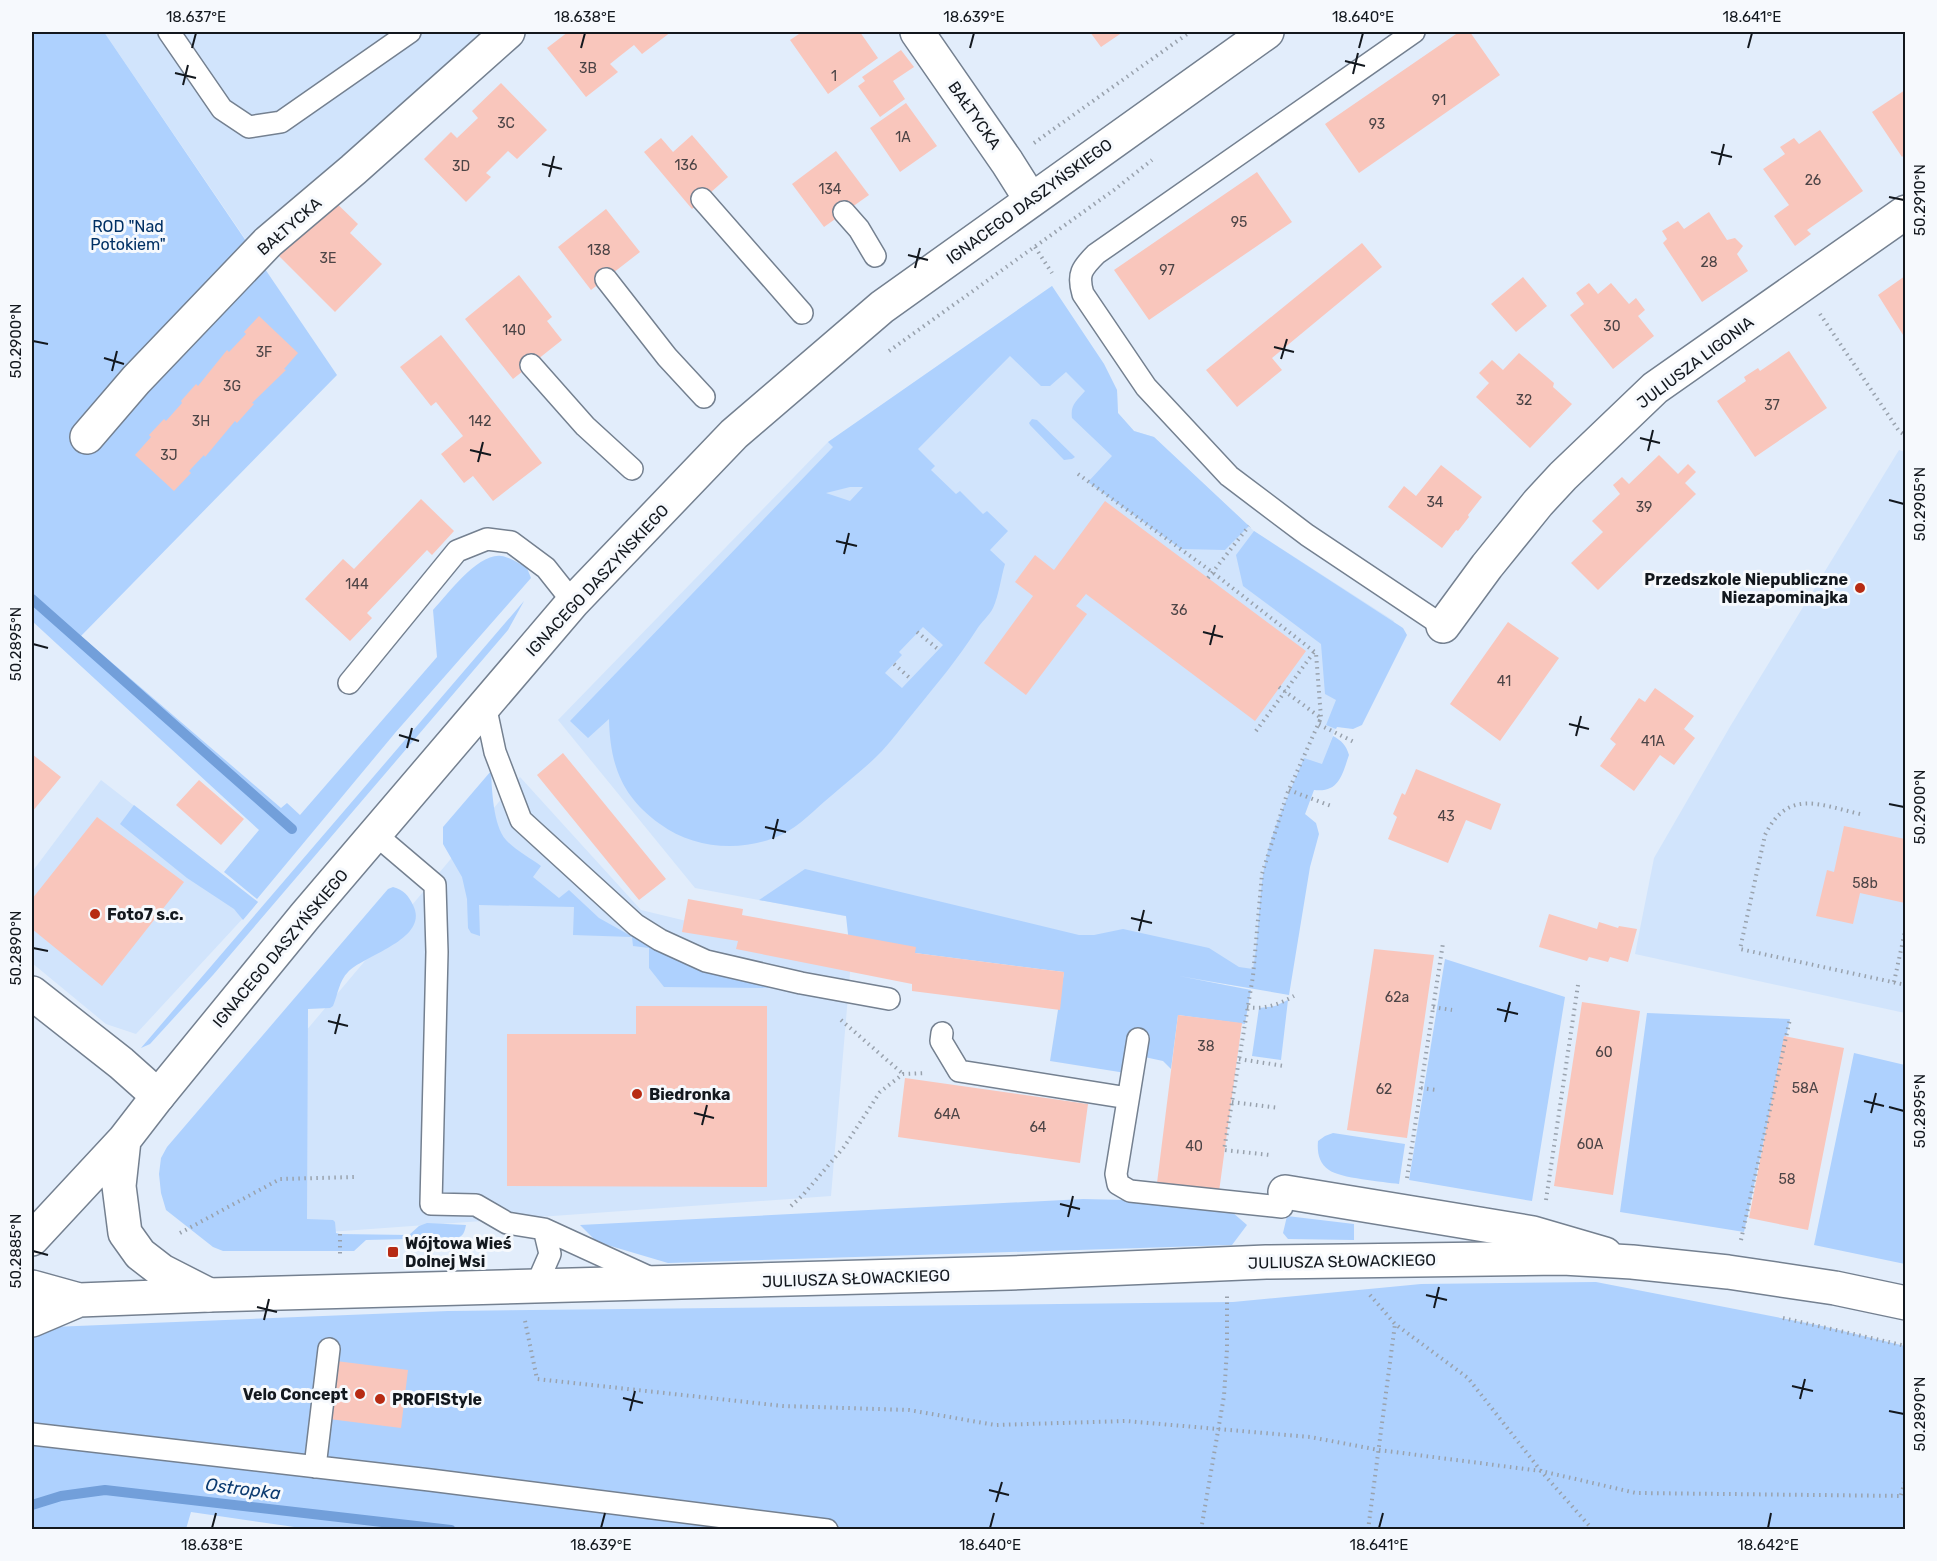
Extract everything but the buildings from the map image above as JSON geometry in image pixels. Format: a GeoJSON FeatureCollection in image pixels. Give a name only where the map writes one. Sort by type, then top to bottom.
{"type":"FeatureCollection","features":[{"type":"Feature","properties":{"kind":"street","name":"BAŁTYCKA"},"geometry":{"type":"LineString","coordinates":[[87,437],[144,372],[268,242],[508,32]]}},
{"type":"Feature","properties":{"kind":"street","name":"BAŁTYCKA"},"geometry":{"type":"LineString","coordinates":[[916,32],[1031,200]]}},
{"type":"Feature","properties":{"kind":"street","name":"IGNACEGO DASZYŃSKIEGO"},"geometry":{"type":"LineString","coordinates":[[32,1239],[124,1140],[298,925],[573,602],[734,434],[882,307],[1267,32]]}},
{"type":"Feature","properties":{"kind":"street","name":"JULIUSZA LIGONIA"},"geometry":{"type":"LineString","coordinates":[[1443,626],[1487,566],[1544,496],[1655,388],[1905,212]]}},
{"type":"Feature","properties":{"kind":"street"},"geometry":{"type":"LineString","coordinates":[[32,993],[121,1063],[158,1096]]}},
{"type":"Feature","properties":{"kind":"street"},"geometry":{"type":"LineString","coordinates":[[124,1140],[119,1186],[125,1233],[140,1254],[162,1271],[209,1294]]}},
{"type":"Feature","properties":{"kind":"street","name":"JULIUSZA SŁOWACKIEGO"},"geometry":{"type":"LineString","coordinates":[[1283,1200],[1533,1233],[1632,1262]]}},
{"type":"Feature","properties":{"kind":"street","name":"JULIUSZA SŁOWACKIEGO"},"geometry":{"type":"LineString","coordinates":[[32,1287],[79,1300],[209,1294],[662,1284],[1010,1273],[1277,1262],[1563,1258],[1632,1262],[1728,1272],[1835,1288],[1905,1303]]}},
{"type":"Feature","properties":{"kind":"street","name":"JULIUSZA SŁOWACKIEGO"},"geometry":{"type":"LineString","coordinates":[[32,1320],[79,1300]]}},
{"type":"Feature","properties":{"kind":"lane"},"geometry":{"type":"LineString","coordinates":[[169,32],[222,109],[249,127],[281,122],[411,32]]}},
{"type":"Feature","properties":{"kind":"lane"},"geometry":{"type":"LineString","coordinates":[[1414,32],[1096,254],[1085,266],[1079,280],[1083,294],[1146,387],[1229,476],[1307,534],[1443,626]]}},
{"type":"Feature","properties":{"kind":"lane"},"geometry":{"type":"LineString","coordinates":[[702,199],[801,313]]}},
{"type":"Feature","properties":{"kind":"lane"},"geometry":{"type":"LineString","coordinates":[[844,212],[859,229],[875,256]]}},
{"type":"Feature","properties":{"kind":"lane"},"geometry":{"type":"LineString","coordinates":[[606,279],[667,357],[704,397]]}},
{"type":"Feature","properties":{"kind":"lane"},"geometry":{"type":"LineString","coordinates":[[531,365],[585,426],[632,469]]}},
{"type":"Feature","properties":{"kind":"lane"},"geometry":{"type":"LineString","coordinates":[[349,683],[457,551],[487,539],[511,542],[546,568],[573,602]]}},
{"type":"Feature","properties":{"kind":"lane"},"geometry":{"type":"LineString","coordinates":[[485,705],[495,752],[521,820],[636,925],[660,940],[705,961],[801,983],[890,999]]}},
{"type":"Feature","properties":{"kind":"lane"},"geometry":{"type":"LineString","coordinates":[[375,834],[435,885],[437,952],[431,1204],[476,1204],[507,1223],[544,1229],[662,1284]]}},
{"type":"Feature","properties":{"kind":"lane"},"geometry":{"type":"LineString","coordinates":[[942,1033],[941,1041],[959,1071],[1128,1098]]}},
{"type":"Feature","properties":{"kind":"lane"},"geometry":{"type":"LineString","coordinates":[[1138,1039],[1116,1174],[1118,1184],[1130,1191],[1283,1200]]}},
{"type":"Feature","properties":{"kind":"lane"},"geometry":{"type":"LineString","coordinates":[[527,1286],[550,1254],[544,1229]]}},
{"type":"Feature","properties":{"kind":"lane"},"geometry":{"type":"LineString","coordinates":[[315,1467],[330,1349]]}},
{"type":"Feature","properties":{"kind":"lane"},"geometry":{"type":"LineString","coordinates":[[32,1434],[827,1530]]}},
{"type":"Feature","properties":{"kind":"path"},"geometry":{"type":"LineString","coordinates":[[1007,162],[1190,32]]}},
{"type":"Feature","properties":{"kind":"path"},"geometry":{"type":"LineString","coordinates":[[1035,247],[1052,274]]}},
{"type":"Feature","properties":{"kind":"path"},"geometry":{"type":"LineString","coordinates":[[1815,308],[1899,431],[1905,436]]}},
{"type":"Feature","properties":{"kind":"path"},"geometry":{"type":"LineString","coordinates":[[1078,474],[1212,572],[1316,653],[1321,718],[1289,790],[1262,874],[1253,976],[1224,1150],[1270,1155]]}},
{"type":"Feature","properties":{"kind":"path"},"geometry":{"type":"LineString","coordinates":[[1208,578],[1255,518]]}},
{"type":"Feature","properties":{"kind":"path"},"geometry":{"type":"LineString","coordinates":[[917,632],[939,650]]}},
{"type":"Feature","properties":{"kind":"path"},"geometry":{"type":"LineString","coordinates":[[1256,731],[1314,652]]}},
{"type":"Feature","properties":{"kind":"path"},"geometry":{"type":"LineString","coordinates":[[894,664],[911,679]]}},
{"type":"Feature","properties":{"kind":"path"},"geometry":{"type":"LineString","coordinates":[[1279,687],[1321,718]]}},
{"type":"Feature","properties":{"kind":"path"},"geometry":{"type":"LineString","coordinates":[[1318,724],[1356,743]]}},
{"type":"Feature","properties":{"kind":"path"},"geometry":{"type":"LineString","coordinates":[[1289,790],[1331,806]]}},
{"type":"Feature","properties":{"kind":"path"},"geometry":{"type":"LineString","coordinates":[[1860,814],[1809,802],[1783,810],[1773,819],[1765,835],[1740,949],[1905,985]]}},
{"type":"Feature","properties":{"kind":"path"},"geometry":{"type":"LineString","coordinates":[[1893,982],[1905,927]]}},
{"type":"Feature","properties":{"kind":"path"},"geometry":{"type":"LineString","coordinates":[[1407,1179],[1443,943]]}},
{"type":"Feature","properties":{"kind":"path"},"geometry":{"type":"LineString","coordinates":[[1545,1202],[1578,985]]}},
{"type":"Feature","properties":{"kind":"path"},"geometry":{"type":"LineString","coordinates":[[1247,1007],[1256,1009],[1275,1006],[1294,996]]}},
{"type":"Feature","properties":{"kind":"path"},"geometry":{"type":"LineString","coordinates":[[1433,1007],[1452,1010]]}},
{"type":"Feature","properties":{"kind":"path"},"geometry":{"type":"LineString","coordinates":[[791,1206],[803,1196],[844,1147],[880,1092],[903,1074],[840,1019]]}},
{"type":"Feature","properties":{"kind":"path"},"geometry":{"type":"LineString","coordinates":[[1739,1246],[1790,1019]]}},
{"type":"Feature","properties":{"kind":"path"},"geometry":{"type":"LineString","coordinates":[[1239,1059],[1284,1066]]}},
{"type":"Feature","properties":{"kind":"path"},"geometry":{"type":"LineString","coordinates":[[1421,1088],[1436,1090]]}},
{"type":"Feature","properties":{"kind":"path"},"geometry":{"type":"LineString","coordinates":[[1232,1102],[1279,1108]]}},
{"type":"Feature","properties":{"kind":"path"},"geometry":{"type":"LineString","coordinates":[[180,1233],[280,1179],[356,1177]]}},
{"type":"Feature","properties":{"kind":"path"},"geometry":{"type":"LineString","coordinates":[[340,1234],[340,1254]]}},
{"type":"Feature","properties":{"kind":"path"},"geometry":{"type":"LineString","coordinates":[[527,1286],[537,1379],[783,1406],[909,1410],[996,1425],[1126,1421],[1310,1437],[1379,1450],[1541,1471],[1636,1492],[1903,1495],[1905,1478]]}},
{"type":"Feature","properties":{"kind":"path"},"geometry":{"type":"LineString","coordinates":[[1201,1530],[1225,1380],[1227,1287]]}},
{"type":"Feature","properties":{"kind":"path"},"geometry":{"type":"LineString","coordinates":[[1366,1291],[1395,1324],[1468,1378],[1541,1471],[1593,1530]]}},
{"type":"Feature","properties":{"kind":"path"},"geometry":{"type":"LineString","coordinates":[[1368,1530],[1395,1324]]}},
{"type":"Feature","properties":{"kind":"shaded area"},"geometry":{"type":"Polygon","coordinates":[[[104,32],[485,32],[246,240],[104,32]]]}},
{"type":"Feature","properties":{"kind":"shaded area"},"geometry":{"type":"Polygon","coordinates":[[[1052,286],[1104,364],[1117,390],[1118,413],[1134,431],[1154,437],[1254,531],[1394,621],[1334,732],[1297,837],[1271,991],[1133,970],[695,888],[558,720],[828,442],[1052,286]]]}},
{"type":"Feature","properties":{"kind":"shaded area"},"geometry":{"type":"Polygon","coordinates":[[[1899,450],[1905,452],[1905,1013],[1635,954],[1654,858],[1731,725],[1899,450]]]}},
{"type":"Feature","properties":{"kind":"shaded area"},"geometry":{"type":"Polygon","coordinates":[[[520,777],[641,910],[851,961],[831,1196],[259,1237],[192,1166],[520,777]]]}},
{"type":"Feature","properties":{"kind":"shaded area"},"geometry":{"type":"Polygon","coordinates":[[[101,780],[258,902],[136,1034],[106,1024],[32,963],[32,872],[101,780]]]}},
{"type":"Feature","properties":{"kind":"green space","name":"ROD \"Nad Potokiem\""},"geometry":{"type":"Polygon","coordinates":[[[32,32],[104,32],[337,375],[81,636],[281,808],[287,803],[300,815],[437,657],[433,610],[464,576],[483,561],[501,556],[527,568],[531,578],[395,733],[257,899],[224,872],[259,830],[32,621],[32,32]]]}},
{"type":"Feature","properties":{"kind":"green space"},"geometry":{"type":"Polygon","coordinates":[[[1052,286],[1104,364],[1117,390],[1118,413],[1134,431],[1154,437],[1249,526],[1225,550],[1181,549],[1088,482],[1112,456],[1072,418],[1073,406],[1085,391],[1066,372],[1050,386],[1041,386],[1010,356],[918,449],[935,466],[931,470],[956,494],[960,491],[983,514],[987,511],[1008,531],[990,550],[1005,564],[991,611],[947,672],[882,751],[795,827],[766,841],[735,846],[719,846],[688,839],[673,832],[647,814],[627,791],[612,751],[609,719],[588,738],[570,721],[833,447],[828,442],[1052,286]],[[850,487],[826,493],[850,501],[863,487],[850,487]],[[923,627],[899,652],[902,655],[885,673],[902,688],[943,645],[923,627]]]}},
{"type":"Feature","properties":{"kind":"green space"},"geometry":{"type":"Polygon","coordinates":[[[1032,419],[1037,420],[1075,457],[1064,460],[1030,425],[1032,419]]]}},
{"type":"Feature","properties":{"kind":"green space"},"geometry":{"type":"Polygon","coordinates":[[[1254,531],[1403,628],[1407,635],[1362,725],[1353,729],[1337,727],[1336,729],[1326,725],[1336,700],[1325,694],[1321,644],[1243,586],[1236,555],[1254,531]]]}},
{"type":"Feature","properties":{"kind":"green space"},"geometry":{"type":"Polygon","coordinates":[[[524,601],[508,630],[213,975],[150,1044],[141,1048],[524,601]]]}},
{"type":"Feature","properties":{"kind":"green space"},"geometry":{"type":"Polygon","coordinates":[[[1333,736],[1343,744],[1349,755],[1341,776],[1334,786],[1329,789],[1314,790],[1305,814],[1316,823],[1319,834],[1310,867],[1289,995],[1179,976],[1251,990],[1245,1024],[1178,1015],[1171,1069],[1163,1061],[1135,1055],[1132,1074],[1050,1061],[1064,972],[915,953],[851,961],[846,916],[759,900],[805,869],[1079,935],[1094,935],[1123,929],[1209,948],[1239,967],[1253,969],[1264,868],[1275,830],[1304,758],[1322,764],[1333,736]]]}},
{"type":"Feature","properties":{"kind":"green space"},"geometry":{"type":"Polygon","coordinates":[[[491,771],[494,807],[502,834],[514,847],[541,866],[533,877],[559,898],[569,890],[599,918],[633,937],[777,988],[664,987],[649,968],[649,948],[633,946],[632,937],[573,935],[574,907],[479,905],[480,936],[471,933],[468,928],[467,899],[462,877],[443,844],[443,827],[491,771]]]}},
{"type":"Feature","properties":{"kind":"green space"},"geometry":{"type":"Polygon","coordinates":[[[134,805],[258,902],[243,920],[234,909],[187,878],[120,824],[134,805]]]}},
{"type":"Feature","properties":{"kind":"green space"},"geometry":{"type":"Polygon","coordinates":[[[393,887],[405,893],[413,905],[416,917],[413,927],[394,945],[348,972],[333,1006],[308,1009],[307,1219],[333,1220],[336,1233],[340,1234],[409,1235],[419,1226],[427,1223],[466,1225],[463,1234],[455,1238],[366,1240],[354,1251],[223,1251],[213,1247],[166,1210],[159,1174],[161,1158],[167,1147],[388,889],[393,887]]]}},
{"type":"Feature","properties":{"kind":"green space"},"geometry":{"type":"Polygon","coordinates":[[[1445,959],[1565,997],[1532,1201],[1409,1180],[1445,959]]]}},
{"type":"Feature","properties":{"kind":"green space"},"geometry":{"type":"Polygon","coordinates":[[[1288,1000],[1281,1060],[1252,1056],[1259,1008],[1275,1006],[1288,1000]]]}},
{"type":"Feature","properties":{"kind":"green space"},"geometry":{"type":"Polygon","coordinates":[[[1647,1013],[1790,1019],[1744,1232],[1620,1212],[1647,1013]]]}},
{"type":"Feature","properties":{"kind":"green space"},"geometry":{"type":"Polygon","coordinates":[[[1854,1053],[1905,1065],[1905,1264],[1814,1245],[1854,1053]]]}},
{"type":"Feature","properties":{"kind":"green space"},"geometry":{"type":"Polygon","coordinates":[[[1333,1133],[1405,1144],[1399,1184],[1352,1177],[1329,1170],[1319,1157],[1318,1141],[1333,1133]]]}},
{"type":"Feature","properties":{"kind":"green space"},"geometry":{"type":"Polygon","coordinates":[[[1083,1199],[1127,1200],[1232,1212],[1247,1225],[1232,1245],[668,1263],[597,1242],[580,1225],[1083,1199]]]}},
{"type":"Feature","properties":{"kind":"green space"},"geometry":{"type":"Polygon","coordinates":[[[1287,1216],[1354,1224],[1354,1240],[1288,1239],[1283,1233],[1287,1216]]]}},
{"type":"Feature","properties":{"kind":"green space"},"geometry":{"type":"Polygon","coordinates":[[[1596,1282],[1822,1326],[1905,1346],[1905,1529],[315,1530],[191,1512],[186,1529],[32,1529],[32,1336],[52,1327],[448,1311],[1233,1302],[1421,1284],[1596,1282]]]}},
{"type":"Feature","properties":{"kind":"waterway"},"geometry":{"type":"LineString","coordinates":[[32,599],[292,829]]}},
{"type":"Feature","properties":{"kind":"waterway","name":"Ostropka"},"geometry":{"type":"LineString","coordinates":[[32,1505],[61,1496],[105,1490],[451,1530]]}},
{"type":"Feature","properties":{"kind":"place","name":"Przedszkole Niepubliczne Niezapominajka"},"geometry":{"type":"Point","coordinates":[1860,588]}},
{"type":"Feature","properties":{"kind":"place","name":"Foto7 s.c."},"geometry":{"type":"Point","coordinates":[95,914]}},
{"type":"Feature","properties":{"kind":"place","name":"Biedronka"},"geometry":{"type":"Point","coordinates":[637,1094]}},
{"type":"Feature","properties":{"kind":"place","name":"Wójtowa Wieś Dolnej Wsi"},"geometry":{"type":"Point","coordinates":[393,1252]}},
{"type":"Feature","properties":{"kind":"place","name":"Velo Concept"},"geometry":{"type":"Point","coordinates":[360,1394]}},
{"type":"Feature","properties":{"kind":"place","name":"PROFIStyle"},"geometry":{"type":"Point","coordinates":[380,1399]}}]}
